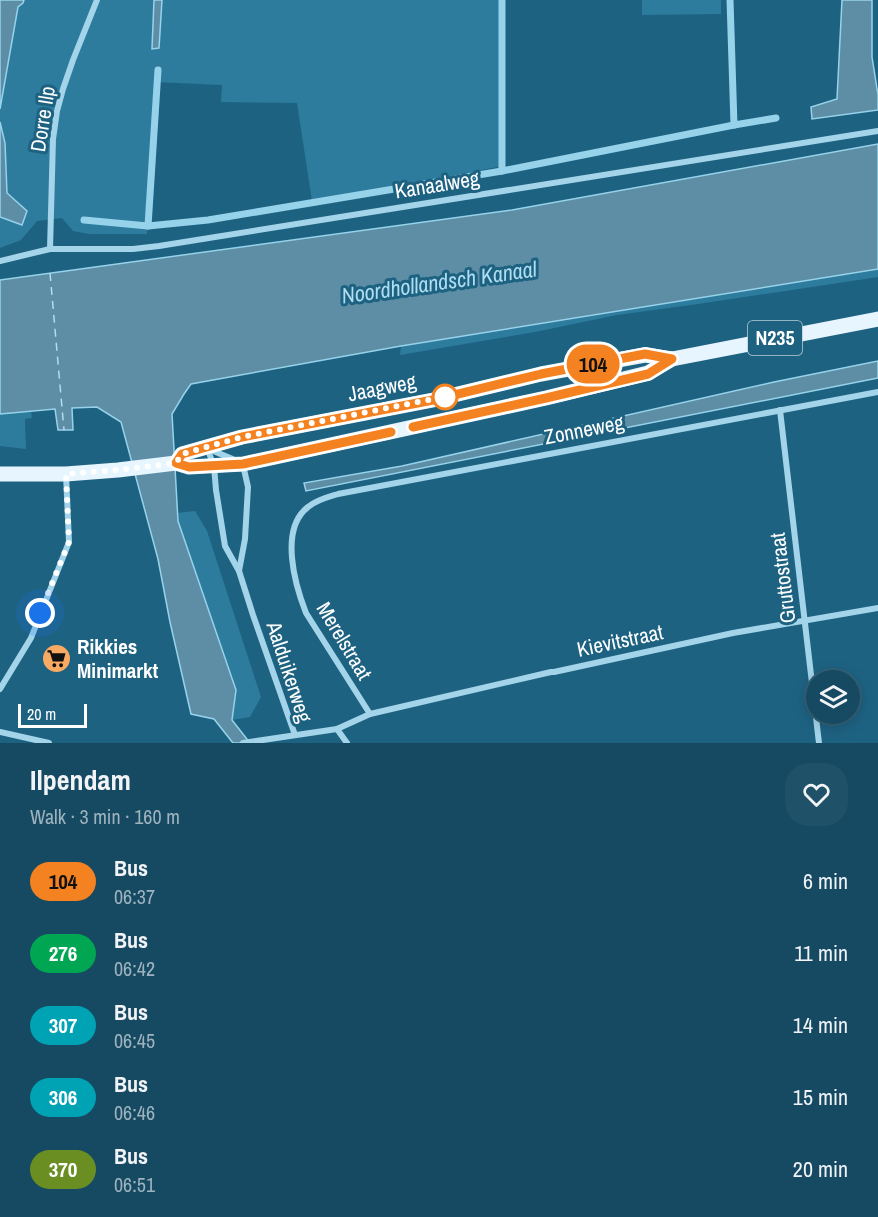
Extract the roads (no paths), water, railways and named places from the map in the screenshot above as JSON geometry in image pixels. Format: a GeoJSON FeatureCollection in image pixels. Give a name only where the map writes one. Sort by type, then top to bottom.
{"type":"FeatureCollection","features":[{"type":"Feature","properties":{"kind":"main road","name":"Jaagweg"},"geometry":{"type":"LineString","coordinates":[[0,474],[66,474],[176,463],[189,467],[243,464],[648,374],[672,359],[878,319]]}},
{"type":"Feature","properties":{"kind":"main road","name":"Jaagweg"},"geometry":{"type":"LineString","coordinates":[[176,463],[182,454],[242,437],[433,400],[541,374],[645,354],[672,359]]}},
{"type":"Feature","properties":{"kind":"street","name":"Dorre Ilp"},"geometry":{"type":"LineString","coordinates":[[50,249],[53,139],[57,111],[73,60],[97,0]]}},
{"type":"Feature","properties":{"kind":"street","name":"Kanaalweg"},"geometry":{"type":"LineString","coordinates":[[0,261],[50,249],[133,249],[159,246],[878,130]]}},
{"type":"Feature","properties":{"kind":"street","name":"Zonneweg"},"geometry":{"type":"LineString","coordinates":[[302,513],[306,507],[315,502],[338,494],[878,392]]}},
{"type":"Feature","properties":{"kind":"street","name":"Gruttostraat"},"geometry":{"type":"LineString","coordinates":[[780,410],[819,743]]}},
{"type":"Feature","properties":{"kind":"street"},"geometry":{"type":"LineString","coordinates":[[207,448],[243,464]]}},
{"type":"Feature","properties":{"kind":"street","name":"Aalduikerweg"},"geometry":{"type":"LineString","coordinates":[[207,448],[214,466],[225,546],[239,571],[295,735],[243,743]]}},
{"type":"Feature","properties":{"kind":"street","name":"Aalduikerweg"},"geometry":{"type":"LineString","coordinates":[[239,571],[245,539],[248,487],[243,464]]}},
{"type":"Feature","properties":{"kind":"street"},"geometry":{"type":"LineString","coordinates":[[0,689],[31,638],[69,542],[66,474]]}},
{"type":"Feature","properties":{"kind":"street","name":"Merelstraat"},"geometry":{"type":"LineString","coordinates":[[302,513],[294,528],[292,539],[297,587],[306,613],[370,714]]}},
{"type":"Feature","properties":{"kind":"street","name":"Kievitstraat"},"geometry":{"type":"LineString","coordinates":[[370,714],[733,633],[878,608]]}},
{"type":"Feature","properties":{"kind":"street"},"geometry":{"type":"LineString","coordinates":[[295,735],[337,729],[370,714]]}},
{"type":"Feature","properties":{"kind":"street"},"geometry":{"type":"LineString","coordinates":[[337,729],[347,743]]}},
{"type":"Feature","properties":{"kind":"street"},"geometry":{"type":"LineString","coordinates":[[0,732],[49,743]]}},
{"type":"Feature","properties":{"kind":"water"},"geometry":{"type":"Polygon","coordinates":[[[0,0],[24,0],[18,7],[0,109],[0,0]]]}},
{"type":"Feature","properties":{"kind":"water"},"geometry":{"type":"Polygon","coordinates":[[[154,0],[162,0],[159,48],[152,49],[154,0]]]}},
{"type":"Feature","properties":{"kind":"water"},"geometry":{"type":"Polygon","coordinates":[[[842,0],[872,0],[872,57],[878,110],[812,119],[811,107],[837,99],[842,0]]]}},
{"type":"Feature","properties":{"kind":"water"},"geometry":{"type":"Polygon","coordinates":[[[0,122],[5,143],[7,193],[27,211],[22,225],[0,217],[0,122]]]}},
{"type":"Feature","properties":{"kind":"water","name":"Noordhollandsch Kanaal"},"geometry":{"type":"Polygon","coordinates":[[[878,144],[878,269],[401,346],[191,384],[172,414],[178,521],[236,690],[232,720],[250,743],[233,743],[214,719],[191,714],[158,559],[121,422],[97,407],[72,408],[73,430],[58,430],[55,409],[0,414],[0,280],[512,210],[878,144]]]}},
{"type":"Feature","properties":{"kind":"water"},"geometry":{"type":"Polygon","coordinates":[[[878,361],[878,378],[306,491],[304,483],[402,466],[774,382],[878,361]]]}},
{"type":"Feature","properties":{"kind":"waterway"},"geometry":{"type":"LineString","coordinates":[[148,226],[208,220],[502,171],[502,0]]}},
{"type":"Feature","properties":{"kind":"waterway"},"geometry":{"type":"LineString","coordinates":[[730,0],[734,125],[776,118]]}},
{"type":"Feature","properties":{"kind":"waterway"},"geometry":{"type":"LineString","coordinates":[[84,220],[148,226],[158,70]]}},
{"type":"Feature","properties":{"kind":"waterway"},"geometry":{"type":"LineString","coordinates":[[502,171],[734,125]]}},
{"type":"Feature","properties":{"kind":"place","name":"Rikkies Minimarkt"},"geometry":{"type":"Point","coordinates":[56,659]}}]}
